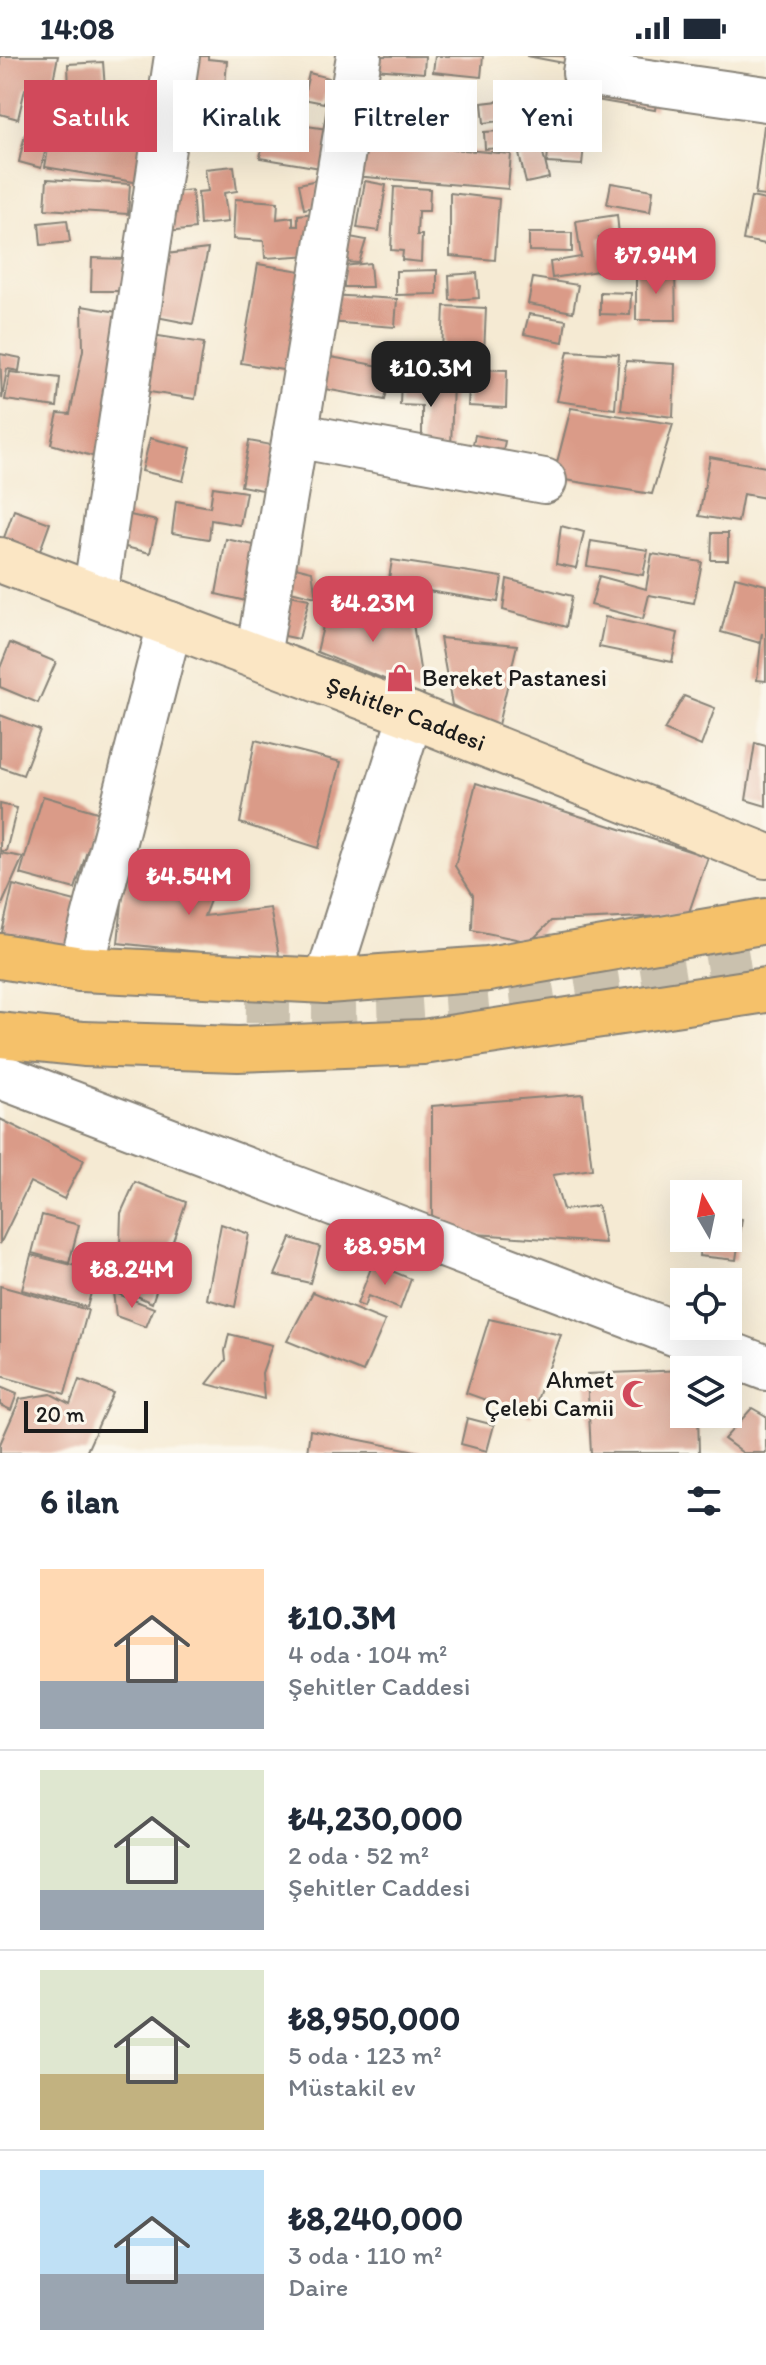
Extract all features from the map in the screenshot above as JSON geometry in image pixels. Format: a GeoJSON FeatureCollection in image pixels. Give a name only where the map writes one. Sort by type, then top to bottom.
{"type":"FeatureCollection","features":[{"type":"Feature","properties":{"kind":"main road"},"geometry":{"type":"LineString","coordinates":[[0,956],[81,969],[327,981],[488,969],[766,921]]}},
{"type":"Feature","properties":{"kind":"main road"},"geometry":{"type":"LineString","coordinates":[[0,982],[125,995],[246,1001]]}},
{"type":"Feature","properties":{"kind":"main road"},"geometry":{"type":"LineString","coordinates":[[0,1035],[84,1044],[238,1049],[423,1042],[766,990]]}},
{"type":"Feature","properties":{"kind":"street"},"geometry":{"type":"LineString","coordinates":[[95,595],[177,56]]}},
{"type":"Feature","properties":{"kind":"street"},"geometry":{"type":"LineString","coordinates":[[258,656],[359,56]]}},
{"type":"Feature","properties":{"kind":"street"},"geometry":{"type":"LineString","coordinates":[[588,56],[585,73],[766,99]]}},
{"type":"Feature","properties":{"kind":"street"},"geometry":{"type":"LineString","coordinates":[[295,435],[544,481]]}},
{"type":"Feature","properties":{"kind":"street","name":"Şehitler Caddesi"},"geometry":{"type":"LineString","coordinates":[[0,560],[411,715],[766,856]]}},
{"type":"Feature","properties":{"kind":"street"},"geometry":{"type":"LineString","coordinates":[[81,969],[170,624]]}},
{"type":"Feature","properties":{"kind":"street"},"geometry":{"type":"LineString","coordinates":[[327,981],[411,715]]}},
{"type":"Feature","properties":{"kind":"street"},"geometry":{"type":"LineString","coordinates":[[0,1076],[766,1368]]}},
{"type":"Feature","properties":{"kind":"building"},"geometry":{"type":"Polygon","coordinates":[[[0,56],[58,56],[53,80],[24,80],[18,119],[0,114],[0,56]]]}},
{"type":"Feature","properties":{"kind":"building"},"geometry":{"type":"Polygon","coordinates":[[[186,56],[208,56],[208,59],[227,61],[225,80],[183,80],[186,56]]]}},
{"type":"Feature","properties":{"kind":"building"},"geometry":{"type":"Polygon","coordinates":[[[375,56],[425,56],[424,73],[374,69],[375,56]]]}},
{"type":"Feature","properties":{"kind":"building"},"geometry":{"type":"Polygon","coordinates":[[[435,56],[483,56],[481,77],[433,72],[435,56]]]}},
{"type":"Feature","properties":{"kind":"building"},"geometry":{"type":"Polygon","coordinates":[[[527,56],[575,56],[574,65],[527,56]]]}},
{"type":"Feature","properties":{"kind":"building"},"geometry":{"type":"Polygon","coordinates":[[[103,62],[104,80],[69,80],[68,64],[103,62]]]}},
{"type":"Feature","properties":{"kind":"building"},"geometry":{"type":"Polygon","coordinates":[[[309,73],[329,78],[325,80],[324,103],[309,100],[309,73]]]}},
{"type":"Feature","properties":{"kind":"building"},"geometry":{"type":"Polygon","coordinates":[[[602,83],[658,92],[655,110],[602,101],[602,83]]]}},
{"type":"Feature","properties":{"kind":"building"},"geometry":{"type":"Polygon","coordinates":[[[493,102],[493,122],[484,123],[482,103],[493,102]]]}},
{"type":"Feature","properties":{"kind":"building"},"geometry":{"type":"Polygon","coordinates":[[[309,126],[325,129],[325,152],[330,152],[327,169],[260,158],[261,152],[309,152],[309,126]]]}},
{"type":"Feature","properties":{"kind":"building"},"geometry":{"type":"Polygon","coordinates":[[[766,126],[766,196],[755,195],[766,126]]]}},
{"type":"Feature","properties":{"kind":"building"},"geometry":{"type":"Polygon","coordinates":[[[493,131],[493,149],[485,149],[484,132],[493,131]]]}},
{"type":"Feature","properties":{"kind":"building"},"geometry":{"type":"Polygon","coordinates":[[[24,139],[24,152],[45,152],[41,168],[19,162],[24,139]]]}},
{"type":"Feature","properties":{"kind":"building"},"geometry":{"type":"Polygon","coordinates":[[[477,151],[511,154],[508,189],[354,176],[356,152],[477,151]]]}},
{"type":"Feature","properties":{"kind":"building"},"geometry":{"type":"Polygon","coordinates":[[[48,152],[145,152],[140,183],[45,167],[48,152]]]}},
{"type":"Feature","properties":{"kind":"building"},"geometry":{"type":"Polygon","coordinates":[[[543,152],[549,178],[526,183],[519,154],[543,152]]]}},
{"type":"Feature","properties":{"kind":"building"},"geometry":{"type":"Polygon","coordinates":[[[548,152],[583,152],[582,165],[547,163],[548,152]]]}},
{"type":"Feature","properties":{"kind":"building"},"geometry":{"type":"Polygon","coordinates":[[[234,166],[237,191],[224,193],[228,222],[200,225],[198,192],[208,191],[205,169],[234,166]]]}},
{"type":"Feature","properties":{"kind":"building"},"geometry":{"type":"Polygon","coordinates":[[[47,179],[130,184],[128,214],[45,209],[47,179]]]}},
{"type":"Feature","properties":{"kind":"building"},"geometry":{"type":"Polygon","coordinates":[[[317,180],[322,205],[304,209],[299,184],[317,180]]]}},
{"type":"Feature","properties":{"kind":"building"},"geometry":{"type":"Polygon","coordinates":[[[365,181],[386,185],[379,231],[357,228],[365,181]]]}},
{"type":"Feature","properties":{"kind":"building"},"geometry":{"type":"Polygon","coordinates":[[[611,183],[653,190],[650,212],[607,204],[611,183]]]}},
{"type":"Feature","properties":{"kind":"building"},"geometry":{"type":"Polygon","coordinates":[[[394,187],[430,189],[429,211],[418,211],[417,235],[422,235],[421,262],[402,260],[403,251],[391,250],[394,187]]]}},
{"type":"Feature","properties":{"kind":"building"},"geometry":{"type":"Polygon","coordinates":[[[192,190],[195,229],[167,232],[164,193],[192,190]]]}},
{"type":"Feature","properties":{"kind":"building"},"geometry":{"type":"Polygon","coordinates":[[[450,193],[499,199],[495,260],[450,256],[450,193]]]}},
{"type":"Feature","properties":{"kind":"building"},"geometry":{"type":"Polygon","coordinates":[[[751,197],[766,200],[766,244],[743,240],[751,197]]]}},
{"type":"Feature","properties":{"kind":"building"},"geometry":{"type":"Polygon","coordinates":[[[235,199],[278,202],[277,219],[293,217],[293,226],[298,226],[298,215],[316,213],[312,255],[265,258],[264,241],[233,239],[235,199]]]}},
{"type":"Feature","properties":{"kind":"building"},"geometry":{"type":"Polygon","coordinates":[[[617,215],[619,235],[599,238],[604,270],[552,278],[550,262],[581,257],[576,221],[617,215]]]}},
{"type":"Feature","properties":{"kind":"building"},"geometry":{"type":"Polygon","coordinates":[[[67,220],[70,242],[41,245],[39,223],[67,220]]]}},
{"type":"Feature","properties":{"kind":"building"},"geometry":{"type":"Polygon","coordinates":[[[529,233],[572,233],[572,252],[529,251],[529,233]]]}},
{"type":"Feature","properties":{"kind":"building"},"geometry":{"type":"Polygon","coordinates":[[[334,234],[366,240],[359,263],[330,261],[334,234]]]}},
{"type":"Feature","properties":{"kind":"building"},"geometry":{"type":"Polygon","coordinates":[[[208,249],[193,324],[146,315],[158,255],[208,249]]]}},
{"type":"Feature","properties":{"kind":"building"},"geometry":{"type":"Polygon","coordinates":[[[92,258],[125,259],[124,291],[91,291],[92,258]]]}},
{"type":"Feature","properties":{"kind":"building"},"geometry":{"type":"Polygon","coordinates":[[[370,263],[372,287],[344,287],[344,266],[370,263]]]}},
{"type":"Feature","properties":{"kind":"building"},"geometry":{"type":"Polygon","coordinates":[[[258,264],[307,272],[289,371],[241,363],[258,264]]]}},
{"type":"Feature","properties":{"kind":"building"},"geometry":{"type":"Polygon","coordinates":[[[437,270],[437,294],[396,295],[396,271],[437,270]]]}},
{"type":"Feature","properties":{"kind":"building"},"geometry":{"type":"Polygon","coordinates":[[[636,271],[675,271],[676,320],[636,320],[636,271]]]}},
{"type":"Feature","properties":{"kind":"building"},"geometry":{"type":"Polygon","coordinates":[[[477,273],[479,298],[450,300],[449,275],[477,273]]]}},
{"type":"Feature","properties":{"kind":"building"},"geometry":{"type":"Polygon","coordinates":[[[533,278],[578,285],[573,312],[528,304],[533,278]]]}},
{"type":"Feature","properties":{"kind":"building"},"geometry":{"type":"Polygon","coordinates":[[[600,292],[631,293],[630,315],[600,314],[600,292]]]}},
{"type":"Feature","properties":{"kind":"building"},"geometry":{"type":"Polygon","coordinates":[[[329,295],[397,299],[395,327],[328,322],[329,295]]]}},
{"type":"Feature","properties":{"kind":"building"},"geometry":{"type":"Polygon","coordinates":[[[82,306],[129,314],[99,458],[51,444],[58,413],[70,414],[83,350],[82,306]]]}},
{"type":"Feature","properties":{"kind":"building"},"geometry":{"type":"Polygon","coordinates":[[[444,306],[486,308],[484,354],[442,352],[444,306]]]}},
{"type":"Feature","properties":{"kind":"building"},"geometry":{"type":"Polygon","coordinates":[[[529,314],[566,320],[563,342],[524,334],[529,314]]]}},
{"type":"Feature","properties":{"kind":"building"},"geometry":{"type":"Polygon","coordinates":[[[152,335],[204,343],[195,399],[143,391],[152,335]]]}},
{"type":"Feature","properties":{"kind":"building"},"geometry":{"type":"Polygon","coordinates":[[[568,351],[619,354],[615,409],[557,401],[568,351]]]}},
{"type":"Feature","properties":{"kind":"building"},"geometry":{"type":"Polygon","coordinates":[[[0,354],[21,358],[19,371],[7,369],[2,399],[0,354]]]}},
{"type":"Feature","properties":{"kind":"building"},"geometry":{"type":"Polygon","coordinates":[[[320,355],[391,368],[385,400],[314,387],[320,355]]]}},
{"type":"Feature","properties":{"kind":"building"},"geometry":{"type":"Polygon","coordinates":[[[626,361],[675,364],[673,417],[621,410],[626,361]]]}},
{"type":"Feature","properties":{"kind":"building"},"geometry":{"type":"Polygon","coordinates":[[[470,369],[507,370],[506,408],[468,406],[470,369]]]}},
{"type":"Feature","properties":{"kind":"building"},"geometry":{"type":"Polygon","coordinates":[[[10,372],[60,378],[57,407],[5,400],[10,372]]]}},
{"type":"Feature","properties":{"kind":"building"},"geometry":{"type":"Polygon","coordinates":[[[401,378],[453,379],[451,450],[422,449],[422,406],[400,405],[401,378]]]}},
{"type":"Feature","properties":{"kind":"building"},"geometry":{"type":"Polygon","coordinates":[[[571,408],[673,424],[652,494],[553,478],[571,408]]]}},
{"type":"Feature","properties":{"kind":"building"},"geometry":{"type":"Polygon","coordinates":[[[475,435],[505,441],[500,467],[469,461],[475,435]]]}},
{"type":"Feature","properties":{"kind":"building"},"geometry":{"type":"Polygon","coordinates":[[[150,438],[191,448],[183,481],[142,471],[150,438]]]}},
{"type":"Feature","properties":{"kind":"building"},"geometry":{"type":"Polygon","coordinates":[[[249,441],[282,447],[274,492],[241,486],[249,441]]]}},
{"type":"Feature","properties":{"kind":"building"},"geometry":{"type":"Polygon","coordinates":[[[710,457],[766,467],[766,498],[743,494],[738,522],[699,516],[710,457]]]}},
{"type":"Feature","properties":{"kind":"building"},"geometry":{"type":"Polygon","coordinates":[[[213,487],[246,492],[240,525],[211,520],[209,539],[172,533],[176,501],[210,507],[213,487]]]}},
{"type":"Feature","properties":{"kind":"building"},"geometry":{"type":"Polygon","coordinates":[[[14,510],[50,523],[37,559],[1,546],[14,510]]]}},
{"type":"Feature","properties":{"kind":"building"},"geometry":{"type":"Polygon","coordinates":[[[117,512],[157,521],[150,553],[109,543],[117,512]]]}},
{"type":"Feature","properties":{"kind":"building"},"geometry":{"type":"Polygon","coordinates":[[[561,526],[584,532],[576,568],[556,564],[561,526]]]}},
{"type":"Feature","properties":{"kind":"building"},"geometry":{"type":"Polygon","coordinates":[[[712,533],[728,533],[728,560],[711,560],[712,533]]]}},
{"type":"Feature","properties":{"kind":"building"},"geometry":{"type":"Polygon","coordinates":[[[226,539],[263,547],[250,602],[216,594],[226,539]]]}},
{"type":"Feature","properties":{"kind":"building"},"geometry":{"type":"Polygon","coordinates":[[[591,541],[648,550],[643,575],[587,566],[591,541]]]}},
{"type":"Feature","properties":{"kind":"building"},"geometry":{"type":"Polygon","coordinates":[[[652,554],[702,562],[694,603],[649,595],[643,619],[591,605],[599,576],[646,589],[652,554]]]}},
{"type":"Feature","properties":{"kind":"building"},"geometry":{"type":"Polygon","coordinates":[[[392,560],[502,577],[498,602],[402,587],[400,600],[386,598],[392,560]]]}},
{"type":"Feature","properties":{"kind":"building"},"geometry":{"type":"Polygon","coordinates":[[[279,563],[312,571],[316,597],[273,587],[279,563]]]}},
{"type":"Feature","properties":{"kind":"building"},"geometry":{"type":"Polygon","coordinates":[[[735,577],[766,585],[766,681],[757,680],[762,633],[760,643],[721,632],[735,577]]]}},
{"type":"Feature","properties":{"kind":"building"},"geometry":{"type":"Polygon","coordinates":[[[507,579],[572,596],[566,627],[503,610],[507,579]]]}},
{"type":"Feature","properties":{"kind":"building"},"geometry":{"type":"Polygon","coordinates":[[[280,593],[309,599],[299,639],[271,633],[280,593]]]}},
{"type":"Feature","properties":{"kind":"building"},"geometry":{"type":"Polygon","coordinates":[[[328,605],[412,617],[424,695],[317,652],[328,605]]]}},
{"type":"Feature","properties":{"kind":"building"},"geometry":{"type":"Polygon","coordinates":[[[605,617],[678,633],[672,662],[599,647],[605,617]]]}},
{"type":"Feature","properties":{"kind":"building"},"geometry":{"type":"Polygon","coordinates":[[[440,638],[517,645],[497,729],[452,705],[440,638]]]}},
{"type":"Feature","properties":{"kind":"building"},"geometry":{"type":"Polygon","coordinates":[[[10,643],[56,662],[38,703],[0,687],[0,668],[10,643]]]}},
{"type":"Feature","properties":{"kind":"building"},"geometry":{"type":"Polygon","coordinates":[[[684,696],[715,708],[701,746],[664,730],[684,696]]]}},
{"type":"Feature","properties":{"kind":"building"},"geometry":{"type":"Polygon","coordinates":[[[0,715],[40,730],[23,775],[0,767],[0,715]]]}},
{"type":"Feature","properties":{"kind":"building"},"geometry":{"type":"Polygon","coordinates":[[[255,740],[341,762],[319,848],[240,823],[255,740]]]}},
{"type":"Feature","properties":{"kind":"building"},"geometry":{"type":"Polygon","coordinates":[[[755,743],[766,746],[766,806],[746,800],[755,743]]]}},
{"type":"Feature","properties":{"kind":"building"},"geometry":{"type":"Polygon","coordinates":[[[476,783],[708,857],[688,915],[551,921],[530,942],[472,930],[473,895],[455,866],[476,783]]]}},
{"type":"Feature","properties":{"kind":"building"},"geometry":{"type":"Polygon","coordinates":[[[43,796],[107,815],[95,853],[87,851],[75,889],[20,874],[43,796]]]}},
{"type":"Feature","properties":{"kind":"building"},"geometry":{"type":"Polygon","coordinates":[[[0,804],[17,808],[6,851],[0,851],[0,804]]]}},
{"type":"Feature","properties":{"kind":"building"},"geometry":{"type":"Polygon","coordinates":[[[0,853],[23,857],[0,909],[0,853]]]}},
{"type":"Feature","properties":{"kind":"building"},"geometry":{"type":"Polygon","coordinates":[[[126,864],[219,877],[204,916],[270,908],[280,961],[118,943],[126,864]]]}},
{"type":"Feature","properties":{"kind":"building"},"geometry":{"type":"Polygon","coordinates":[[[13,885],[87,904],[73,960],[0,941],[13,885]]]}},
{"type":"Feature","properties":{"kind":"building"},"geometry":{"type":"Polygon","coordinates":[[[583,1094],[592,1169],[553,1175],[563,1210],[598,1206],[605,1243],[432,1231],[432,1106],[583,1094]]]}},
{"type":"Feature","properties":{"kind":"building"},"geometry":{"type":"Polygon","coordinates":[[[0,1119],[84,1160],[64,1199],[30,1182],[0,1244],[0,1119]]]}},
{"type":"Feature","properties":{"kind":"building"},"geometry":{"type":"Polygon","coordinates":[[[135,1182],[186,1202],[152,1303],[118,1287],[112,1262],[120,1247],[121,1213],[135,1182]]]}},
{"type":"Feature","properties":{"kind":"building"},"geometry":{"type":"Polygon","coordinates":[[[42,1215],[79,1225],[69,1263],[32,1253],[42,1215]]]}},
{"type":"Feature","properties":{"kind":"building"},"geometry":{"type":"Polygon","coordinates":[[[221,1224],[249,1234],[235,1307],[207,1299],[221,1224]]]}},
{"type":"Feature","properties":{"kind":"building"},"geometry":{"type":"Polygon","coordinates":[[[291,1238],[320,1247],[310,1283],[275,1275],[291,1238]]]}},
{"type":"Feature","properties":{"kind":"building"},"geometry":{"type":"Polygon","coordinates":[[[699,1252],[737,1252],[736,1260],[699,1256],[699,1252]]]}},
{"type":"Feature","properties":{"kind":"building"},"geometry":{"type":"Polygon","coordinates":[[[31,1255],[97,1271],[87,1307],[22,1290],[31,1255]]]}},
{"type":"Feature","properties":{"kind":"building"},"geometry":{"type":"Polygon","coordinates":[[[373,1263],[411,1279],[400,1309],[368,1296],[364,1307],[357,1304],[373,1263]]]}},
{"type":"Feature","properties":{"kind":"building"},"geometry":{"type":"Polygon","coordinates":[[[0,1286],[88,1310],[65,1394],[0,1376],[0,1286]]]}},
{"type":"Feature","properties":{"kind":"building"},"geometry":{"type":"Polygon","coordinates":[[[113,1292],[154,1308],[146,1327],[116,1316],[113,1292]]]}},
{"type":"Feature","properties":{"kind":"building"},"geometry":{"type":"Polygon","coordinates":[[[313,1292],[385,1321],[363,1372],[287,1341],[313,1292]]]}},
{"type":"Feature","properties":{"kind":"building"},"geometry":{"type":"Polygon","coordinates":[[[489,1319],[561,1335],[531,1416],[466,1393],[489,1319]]]}},
{"type":"Feature","properties":{"kind":"building"},"geometry":{"type":"Polygon","coordinates":[[[229,1334],[272,1345],[262,1373],[264,1399],[207,1384],[226,1360],[229,1334]]]}},
{"type":"Feature","properties":{"kind":"building","name":"Ahmet Çelebi Camii"},"geometry":{"type":"Polygon","coordinates":[[[670,1371],[670,1428],[698,1428],[699,1453],[591,1453],[587,1374],[670,1371]]]}},
{"type":"Feature","properties":{"kind":"building"},"geometry":{"type":"Polygon","coordinates":[[[79,1380],[113,1393],[86,1453],[0,1453],[0,1444],[20,1399],[51,1394],[70,1404],[79,1380]]]}},
{"type":"Feature","properties":{"kind":"building"},"geometry":{"type":"Polygon","coordinates":[[[0,1387],[17,1394],[11,1410],[0,1405],[0,1387]]]}},
{"type":"Feature","properties":{"kind":"building"},"geometry":{"type":"Polygon","coordinates":[[[752,1408],[766,1416],[766,1453],[743,1453],[724,1439],[734,1428],[742,1428],[742,1419],[752,1408]]]}},
{"type":"Feature","properties":{"kind":"building"},"geometry":{"type":"Polygon","coordinates":[[[467,1418],[494,1425],[487,1451],[461,1444],[467,1418]]]}},
{"type":"Feature","properties":{"kind":"building"},"geometry":{"type":"Polygon","coordinates":[[[310,1430],[421,1452],[421,1453],[307,1453],[310,1430]]]}},
{"type":"Feature","properties":{"kind":"tunnel"},"geometry":{"type":"LineString","coordinates":[[246,1001],[410,1000],[476,995],[766,952]]}},
{"type":"Feature","properties":{"kind":"place","name":"Bereket Pastanesi"},"geometry":{"type":"Point","coordinates":[400,678]}},
{"type":"Feature","properties":{"kind":"place","name":"Ahmet Çelebi Camii"},"geometry":{"type":"Point","coordinates":[636,1394]}}]}
